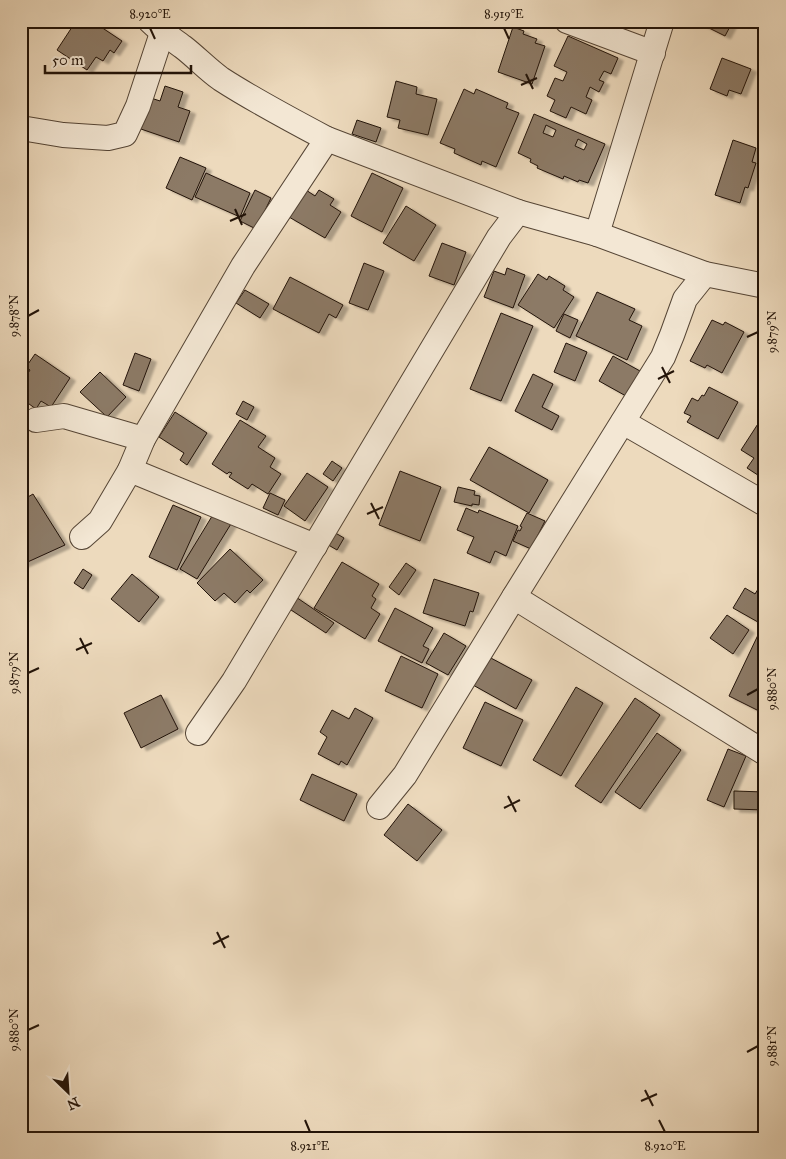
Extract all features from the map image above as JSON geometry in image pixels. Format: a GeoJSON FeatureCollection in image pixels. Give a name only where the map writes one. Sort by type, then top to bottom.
{"type":"FeatureCollection","features":[{"type":"Feature","properties":{"kind":"street"},"geometry":{"type":"LineString","coordinates":[[567,21],[653,53]]}},
{"type":"Feature","properties":{"kind":"street"},"geometry":{"type":"LineString","coordinates":[[598,234],[662,21]]}},
{"type":"Feature","properties":{"kind":"street"},"geometry":{"type":"LineString","coordinates":[[21,128],[63,135],[108,138],[125,134],[138,106],[156,27],[220,78],[278,114],[327,139],[518,212],[598,234],[705,274],[765,286]]}},
{"type":"Feature","properties":{"kind":"street"},"geometry":{"type":"LineString","coordinates":[[82,537],[100,521],[130,470],[143,439],[244,266],[327,139]]}},
{"type":"Feature","properties":{"kind":"street"},"geometry":{"type":"LineString","coordinates":[[198,733],[234,681],[499,237],[518,212]]}},
{"type":"Feature","properties":{"kind":"street"},"geometry":{"type":"LineString","coordinates":[[379,807],[405,775],[623,422],[663,356],[685,299],[705,274]]}},
{"type":"Feature","properties":{"kind":"street"},"geometry":{"type":"LineString","coordinates":[[36,420],[64,416],[143,439]]}},
{"type":"Feature","properties":{"kind":"street"},"geometry":{"type":"LineString","coordinates":[[623,422],[765,504]]}},
{"type":"Feature","properties":{"kind":"street"},"geometry":{"type":"LineString","coordinates":[[130,470],[316,546]]}},
{"type":"Feature","properties":{"kind":"street"},"geometry":{"type":"LineString","coordinates":[[514,597],[765,753]]}},
{"type":"Feature","properties":{"kind":"building"},"geometry":{"type":"Polygon","coordinates":[[[76,21],[92,21],[122,41],[114,53],[110,50],[103,61],[96,57],[87,70],[57,50],[76,21]]]}},
{"type":"Feature","properties":{"kind":"building"},"geometry":{"type":"Polygon","coordinates":[[[695,21],[733,21],[725,36],[695,21]]]}},
{"type":"Feature","properties":{"kind":"building"},"geometry":{"type":"Polygon","coordinates":[[[513,27],[524,31],[523,34],[537,39],[535,43],[545,46],[532,84],[498,72],[513,27]]]}},
{"type":"Feature","properties":{"kind":"building"},"geometry":{"type":"Polygon","coordinates":[[[568,36],[618,58],[611,74],[604,71],[599,80],[604,82],[599,92],[590,87],[586,97],[592,100],[586,114],[571,107],[566,118],[550,111],[555,100],[547,96],[555,78],[563,81],[567,72],[554,66],[568,36]]]}},
{"type":"Feature","properties":{"kind":"building"},"geometry":{"type":"Polygon","coordinates":[[[722,58],[751,69],[741,94],[729,90],[727,96],[710,89],[722,58]]]}},
{"type":"Feature","properties":{"kind":"building"},"geometry":{"type":"Polygon","coordinates":[[[396,81],[417,87],[416,94],[437,99],[428,135],[398,128],[400,120],[387,117],[396,81]]]}},
{"type":"Feature","properties":{"kind":"building"},"geometry":{"type":"Polygon","coordinates":[[[165,86],[183,92],[178,107],[190,111],[179,142],[138,128],[148,97],[160,101],[165,86]]]}},
{"type":"Feature","properties":{"kind":"building"},"geometry":{"type":"Polygon","coordinates":[[[464,89],[474,94],[476,89],[508,103],[506,108],[519,113],[496,167],[482,161],[481,165],[454,153],[455,149],[440,143],[464,89]]]}},
{"type":"Feature","properties":{"kind":"building"},"geometry":{"type":"Polygon","coordinates":[[[534,114],[605,144],[588,183],[579,180],[578,182],[564,176],[563,179],[537,168],[538,166],[530,162],[531,159],[518,153],[534,114]],[[546,125],[543,133],[553,137],[556,130],[546,125]],[[578,139],[575,146],[584,150],[587,144],[578,139]]]}},
{"type":"Feature","properties":{"kind":"building"},"geometry":{"type":"Polygon","coordinates":[[[357,120],[381,128],[376,142],[352,134],[357,120]]]}},
{"type":"Feature","properties":{"kind":"building"},"geometry":{"type":"Polygon","coordinates":[[[733,140],[756,148],[752,162],[756,163],[748,188],[745,187],[740,203],[715,195],[733,140]]]}},
{"type":"Feature","properties":{"kind":"building"},"geometry":{"type":"Polygon","coordinates":[[[180,157],[206,168],[192,200],[166,188],[180,157]]]}},
{"type":"Feature","properties":{"kind":"building"},"geometry":{"type":"Polygon","coordinates":[[[206,173],[250,193],[240,217],[195,197],[206,173]]]}},
{"type":"Feature","properties":{"kind":"building"},"geometry":{"type":"Polygon","coordinates":[[[372,173],[403,188],[382,232],[351,216],[372,173]]]}},
{"type":"Feature","properties":{"kind":"building"},"geometry":{"type":"Polygon","coordinates":[[[255,190],[271,198],[256,229],[240,221],[255,190]]]}},
{"type":"Feature","properties":{"kind":"building"},"geometry":{"type":"Polygon","coordinates":[[[306,190],[315,196],[319,190],[334,199],[330,205],[341,212],[325,238],[289,217],[306,190]]]}},
{"type":"Feature","properties":{"kind":"building"},"geometry":{"type":"Polygon","coordinates":[[[406,206],[436,225],[414,261],[383,243],[406,206]]]}},
{"type":"Feature","properties":{"kind":"building"},"geometry":{"type":"Polygon","coordinates":[[[442,243],[466,252],[454,285],[429,276],[442,243]]]}},
{"type":"Feature","properties":{"kind":"building"},"geometry":{"type":"Polygon","coordinates":[[[364,263],[384,271],[368,310],[349,303],[364,263]]]}},
{"type":"Feature","properties":{"kind":"building"},"geometry":{"type":"Polygon","coordinates":[[[507,268],[525,275],[513,308],[484,297],[494,271],[505,275],[507,268]]]}},
{"type":"Feature","properties":{"kind":"building"},"geometry":{"type":"Polygon","coordinates":[[[538,274],[547,280],[549,276],[565,286],[563,290],[574,297],[554,328],[518,305],[538,274]]]}},
{"type":"Feature","properties":{"kind":"building"},"geometry":{"type":"Polygon","coordinates":[[[290,277],[343,305],[336,318],[329,314],[319,333],[273,309],[290,277]]]}},
{"type":"Feature","properties":{"kind":"building"},"geometry":{"type":"Polygon","coordinates":[[[245,290],[269,304],[260,318],[236,303],[245,290]]]}},
{"type":"Feature","properties":{"kind":"building"},"geometry":{"type":"Polygon","coordinates":[[[597,292],[635,309],[629,320],[642,326],[627,360],[576,336],[597,292]]]}},
{"type":"Feature","properties":{"kind":"building"},"geometry":{"type":"Polygon","coordinates":[[[501,313],[533,326],[501,401],[470,389],[501,313]]]}},
{"type":"Feature","properties":{"kind":"building"},"geometry":{"type":"Polygon","coordinates":[[[564,314],[578,320],[570,338],[556,331],[564,314]]]}},
{"type":"Feature","properties":{"kind":"building"},"geometry":{"type":"Polygon","coordinates":[[[712,320],[723,325],[725,322],[744,332],[722,373],[707,365],[705,368],[690,361],[712,320]]]}},
{"type":"Feature","properties":{"kind":"building"},"geometry":{"type":"Polygon","coordinates":[[[566,343],[587,352],[575,381],[554,372],[566,343]]]}},
{"type":"Feature","properties":{"kind":"building"},"geometry":{"type":"Polygon","coordinates":[[[135,353],[151,359],[139,391],[123,385],[135,353]]]}},
{"type":"Feature","properties":{"kind":"building"},"geometry":{"type":"Polygon","coordinates":[[[35,354],[70,378],[51,407],[41,401],[36,409],[25,401],[27,399],[21,395],[21,374],[27,375],[30,370],[26,367],[35,354]]]}},
{"type":"Feature","properties":{"kind":"building"},"geometry":{"type":"Polygon","coordinates":[[[613,356],[640,371],[626,396],[599,381],[613,356]]]}},
{"type":"Feature","properties":{"kind":"building"},"geometry":{"type":"Polygon","coordinates":[[[100,372],[126,397],[107,417],[80,392],[100,372]]]}},
{"type":"Feature","properties":{"kind":"building"},"geometry":{"type":"Polygon","coordinates":[[[533,374],[553,384],[542,407],[559,416],[552,430],[515,411],[533,374]]]}},
{"type":"Feature","properties":{"kind":"building"},"geometry":{"type":"Polygon","coordinates":[[[709,387],[738,402],[718,439],[687,422],[691,416],[684,413],[692,398],[698,401],[702,395],[704,396],[709,387]]]}},
{"type":"Feature","properties":{"kind":"building"},"geometry":{"type":"Polygon","coordinates":[[[243,401],[254,407],[247,420],[236,414],[243,401]]]}},
{"type":"Feature","properties":{"kind":"building"},"geometry":{"type":"Polygon","coordinates":[[[175,412],[207,433],[187,465],[180,460],[184,453],[159,437],[175,412]]]}},
{"type":"Feature","properties":{"kind":"building"},"geometry":{"type":"Polygon","coordinates":[[[765,413],[764,479],[747,468],[754,458],[741,450],[765,413]]]}},
{"type":"Feature","properties":{"kind":"building"},"geometry":{"type":"Polygon","coordinates":[[[240,420],[266,436],[258,447],[275,458],[270,467],[281,474],[268,494],[252,484],[248,489],[229,477],[232,473],[229,472],[227,474],[212,464],[240,420]]]}},
{"type":"Feature","properties":{"kind":"building"},"geometry":{"type":"Polygon","coordinates":[[[489,447],[548,480],[529,513],[470,480],[489,447]]]}},
{"type":"Feature","properties":{"kind":"building"},"geometry":{"type":"Polygon","coordinates":[[[332,461],[342,468],[333,481],[323,474],[332,461]]]}},
{"type":"Feature","properties":{"kind":"building"},"geometry":{"type":"Polygon","coordinates":[[[400,471],[441,487],[420,541],[379,525],[400,471]]]}},
{"type":"Feature","properties":{"kind":"building"},"geometry":{"type":"Polygon","coordinates":[[[307,473],[328,487],[305,521],[284,506],[307,473]]]}},
{"type":"Feature","properties":{"kind":"building"},"geometry":{"type":"Polygon","coordinates":[[[458,487],[475,491],[474,495],[480,496],[479,505],[472,504],[472,506],[454,502],[458,487]]]}},
{"type":"Feature","properties":{"kind":"building"},"geometry":{"type":"Polygon","coordinates":[[[270,493],[285,500],[278,515],[263,508],[270,493]]]}},
{"type":"Feature","properties":{"kind":"building"},"geometry":{"type":"Polygon","coordinates":[[[33,494],[65,545],[21,565],[21,501],[33,494]]]}},
{"type":"Feature","properties":{"kind":"building"},"geometry":{"type":"Polygon","coordinates":[[[173,505],[201,517],[177,570],[149,557],[173,505]]]}},
{"type":"Feature","properties":{"kind":"building"},"geometry":{"type":"Polygon","coordinates":[[[217,508],[234,519],[197,579],[180,569],[217,508]]]}},
{"type":"Feature","properties":{"kind":"building"},"geometry":{"type":"Polygon","coordinates":[[[466,508],[478,513],[479,510],[518,526],[506,556],[495,551],[490,563],[467,553],[474,537],[457,530],[466,508]]]}},
{"type":"Feature","properties":{"kind":"building"},"geometry":{"type":"Polygon","coordinates":[[[527,513],[545,521],[531,549],[513,541],[518,530],[520,531],[522,527],[520,526],[527,513]]]}},
{"type":"Feature","properties":{"kind":"building"},"geometry":{"type":"Polygon","coordinates":[[[332,531],[344,538],[337,550],[325,543],[332,531]]]}},
{"type":"Feature","properties":{"kind":"building"},"geometry":{"type":"Polygon","coordinates":[[[230,549],[263,580],[250,593],[247,590],[235,603],[224,593],[215,601],[197,583],[230,549]]]}},
{"type":"Feature","properties":{"kind":"building"},"geometry":{"type":"Polygon","coordinates":[[[342,562],[379,584],[372,596],[376,599],[371,608],[380,614],[365,639],[314,608],[342,562]]]}},
{"type":"Feature","properties":{"kind":"building"},"geometry":{"type":"Polygon","coordinates":[[[406,563],[416,570],[399,595],[389,587],[406,563]]]}},
{"type":"Feature","properties":{"kind":"building"},"geometry":{"type":"Polygon","coordinates":[[[83,569],[92,575],[83,589],[74,583],[83,569]]]}},
{"type":"Feature","properties":{"kind":"building"},"geometry":{"type":"Polygon","coordinates":[[[132,574],[159,597],[139,622],[111,599],[132,574]]]}},
{"type":"Feature","properties":{"kind":"building"},"geometry":{"type":"Polygon","coordinates":[[[765,578],[765,626],[733,608],[745,588],[755,594],[765,578]]]}},
{"type":"Feature","properties":{"kind":"building"},"geometry":{"type":"Polygon","coordinates":[[[434,579],[479,593],[473,612],[470,611],[465,626],[423,613],[434,579]]]}},
{"type":"Feature","properties":{"kind":"building"},"geometry":{"type":"Polygon","coordinates":[[[293,595],[334,623],[326,633],[285,606],[293,595]]]}},
{"type":"Feature","properties":{"kind":"building"},"geometry":{"type":"Polygon","coordinates":[[[395,608],[433,628],[423,646],[429,649],[422,663],[378,641],[395,608]]]}},
{"type":"Feature","properties":{"kind":"building"},"geometry":{"type":"Polygon","coordinates":[[[727,615],[749,630],[733,654],[710,638],[727,615]]]}},
{"type":"Feature","properties":{"kind":"building"},"geometry":{"type":"Polygon","coordinates":[[[444,633],[466,646],[448,675],[426,663],[444,633]]]}},
{"type":"Feature","properties":{"kind":"building"},"geometry":{"type":"Polygon","coordinates":[[[758,635],[765,639],[765,714],[729,696],[758,635]]]}},
{"type":"Feature","properties":{"kind":"building"},"geometry":{"type":"Polygon","coordinates":[[[401,656],[438,674],[422,708],[385,691],[401,656]]]}},
{"type":"Feature","properties":{"kind":"building"},"geometry":{"type":"Polygon","coordinates":[[[489,657],[532,680],[516,709],[473,685],[489,657]]]}},
{"type":"Feature","properties":{"kind":"building"},"geometry":{"type":"Polygon","coordinates":[[[576,687],[603,703],[561,776],[533,760],[576,687]]]}},
{"type":"Feature","properties":{"kind":"building"},"geometry":{"type":"Polygon","coordinates":[[[161,695],[178,729],[141,748],[124,713],[161,695]]]}},
{"type":"Feature","properties":{"kind":"building"},"geometry":{"type":"Polygon","coordinates":[[[635,698],[660,715],[601,803],[575,786],[635,698]]]}},
{"type":"Feature","properties":{"kind":"building"},"geometry":{"type":"Polygon","coordinates":[[[485,702],[523,720],[501,766],[463,748],[485,702]]]}},
{"type":"Feature","properties":{"kind":"building"},"geometry":{"type":"Polygon","coordinates":[[[355,708],[373,718],[347,765],[341,761],[339,765],[318,754],[327,737],[320,732],[332,710],[349,719],[355,708]]]}},
{"type":"Feature","properties":{"kind":"building"},"geometry":{"type":"Polygon","coordinates":[[[657,733],[681,750],[640,809],[615,792],[657,733]]]}},
{"type":"Feature","properties":{"kind":"building"},"geometry":{"type":"Polygon","coordinates":[[[728,749],[746,756],[724,807],[707,800],[728,749]]]}},
{"type":"Feature","properties":{"kind":"building"},"geometry":{"type":"Polygon","coordinates":[[[312,774],[357,794],[344,821],[300,800],[312,774]]]}},
{"type":"Feature","properties":{"kind":"building"},"geometry":{"type":"Polygon","coordinates":[[[734,791],[765,792],[765,810],[734,809],[734,791]]]}},
{"type":"Feature","properties":{"kind":"building"},"geometry":{"type":"Polygon","coordinates":[[[408,804],[442,830],[417,861],[384,835],[408,804]]]}}]}
